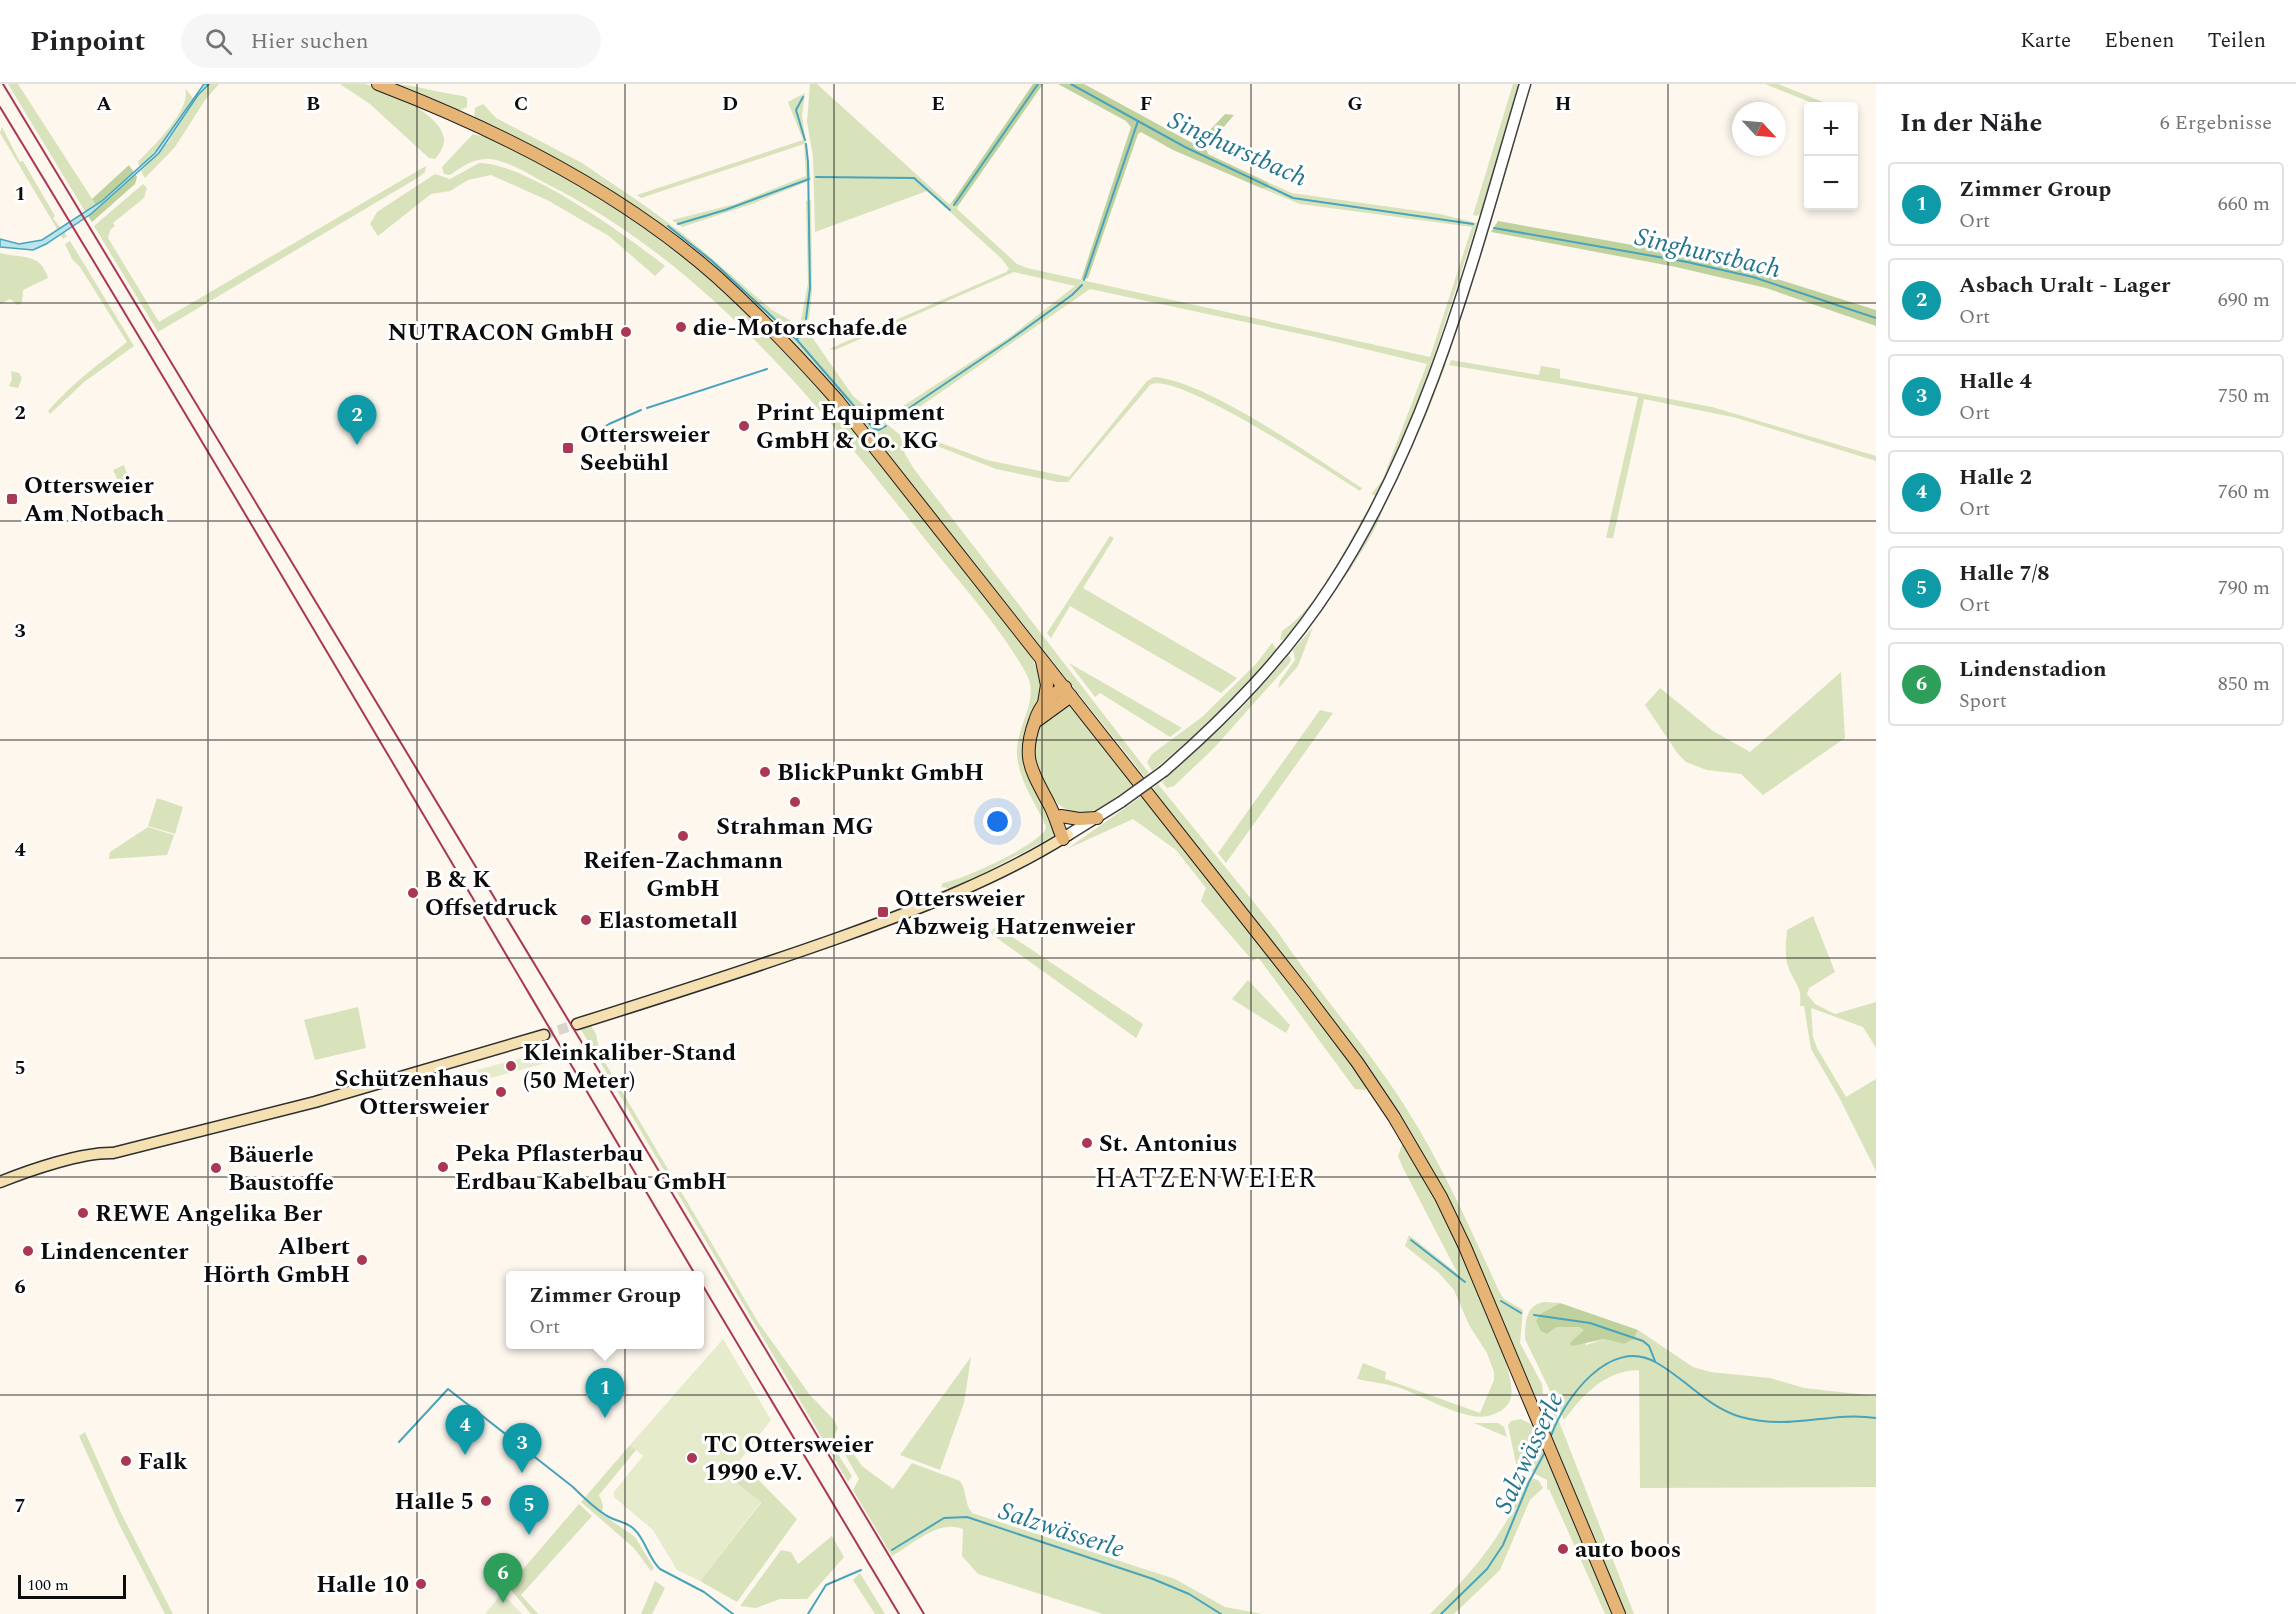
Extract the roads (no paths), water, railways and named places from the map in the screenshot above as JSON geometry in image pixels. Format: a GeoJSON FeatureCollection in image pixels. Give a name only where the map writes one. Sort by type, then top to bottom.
{"type":"FeatureCollection","features":[{"type":"Feature","properties":{"kind":"main road"},"geometry":{"type":"LineString","coordinates":[[378,84],[478,127],[626,208],[715,276],[772,329],[838,401],[1304,992],[1357,1062],[1394,1118],[1422,1163],[1465,1247],[1619,1614]]}},
{"type":"Feature","properties":{"kind":"main road"},"geometry":{"type":"LineString","coordinates":[[1041,657],[1047,685],[1044,703],[1033,725],[1027,756],[1030,770],[1066,837]]}},
{"type":"Feature","properties":{"kind":"main road"},"geometry":{"type":"LineString","coordinates":[[1044,703],[1068,692]]}},
{"type":"Feature","properties":{"kind":"main road"},"geometry":{"type":"LineString","coordinates":[[1033,725],[1068,692]]}},
{"type":"Feature","properties":{"kind":"main road"},"geometry":{"type":"LineString","coordinates":[[1049,805],[1061,816],[1079,819],[1097,818]]}},
{"type":"Feature","properties":{"kind":"main road"},"geometry":{"type":"LineString","coordinates":[[1061,816],[1066,837]]}},
{"type":"Feature","properties":{"kind":"main road"},"geometry":{"type":"LineString","coordinates":[[578,1024],[748,970],[915,910],[999,873],[1066,837]]}},
{"type":"Feature","properties":{"kind":"main road"},"geometry":{"type":"LineString","coordinates":[[0,1182],[39,1170],[89,1161],[315,1102],[543,1035]]}},
{"type":"Feature","properties":{"kind":"street"},"geometry":{"type":"LineString","coordinates":[[1066,837],[1164,771],[1222,719],[1286,648],[1330,587],[1380,501],[1419,415],[1446,342],[1525,84]]}},
{"type":"Feature","properties":{"kind":"water"},"geometry":{"type":"Polygon","coordinates":[[[204,84],[209,84],[198,95],[159,153],[91,214],[33,250],[0,247],[0,239],[19,244],[42,240],[102,201],[155,153],[204,84]]]}},
{"type":"Feature","properties":{"kind":"waterway"},"geometry":{"type":"LineString","coordinates":[[954,205],[1038,84]]}},
{"type":"Feature","properties":{"kind":"waterway","name":"Singhurstbach"},"geometry":{"type":"LineString","coordinates":[[1071,84],[1185,147],[1293,198],[1473,224]]}},
{"type":"Feature","properties":{"kind":"waterway"},"geometry":{"type":"LineString","coordinates":[[803,97],[796,110],[805,140]]}},
{"type":"Feature","properties":{"kind":"waterway"},"geometry":{"type":"LineString","coordinates":[[1084,280],[1138,121]]}},
{"type":"Feature","properties":{"kind":"waterway"},"geometry":{"type":"LineString","coordinates":[[806,144],[810,288],[806,319]]}},
{"type":"Feature","properties":{"kind":"waterway"},"geometry":{"type":"LineString","coordinates":[[816,177],[914,178],[950,210]]}},
{"type":"Feature","properties":{"kind":"waterway"},"geometry":{"type":"LineString","coordinates":[[678,224],[725,210],[809,179]]}},
{"type":"Feature","properties":{"kind":"waterway"},"geometry":{"type":"LineString","coordinates":[[668,226],[712,261],[797,340],[874,429],[879,430],[886,426]]}},
{"type":"Feature","properties":{"kind":"waterway","name":"Singhurstbach"},"geometry":{"type":"LineString","coordinates":[[1494,228],[1687,262],[1753,277],[1876,318]]}},
{"type":"Feature","properties":{"kind":"waterway"},"geometry":{"type":"LineString","coordinates":[[890,421],[1011,339],[1072,295],[1082,285]]}},
{"type":"Feature","properties":{"kind":"waterway"},"geometry":{"type":"LineString","coordinates":[[797,340],[803,326]]}},
{"type":"Feature","properties":{"kind":"waterway"},"geometry":{"type":"LineString","coordinates":[[647,408],[767,369]]}},
{"type":"Feature","properties":{"kind":"waterway"},"geometry":{"type":"LineString","coordinates":[[584,440],[609,424],[641,410]]}},
{"type":"Feature","properties":{"kind":"waterway"},"geometry":{"type":"LineString","coordinates":[[1411,1240],[1465,1282]]}},
{"type":"Feature","properties":{"kind":"waterway"},"geometry":{"type":"LineString","coordinates":[[1501,1301],[1521,1313]]}},
{"type":"Feature","properties":{"kind":"waterway"},"geometry":{"type":"LineString","coordinates":[[1534,1315],[1590,1323],[1643,1341],[1649,1346],[1655,1361]]}},
{"type":"Feature","properties":{"kind":"waterway","name":"Salzwässerle"},"geometry":{"type":"LineString","coordinates":[[1551,1436],[1566,1405],[1578,1389],[1606,1364],[1622,1357],[1639,1357],[1657,1363],[1707,1400],[1741,1417],[1777,1422],[1842,1417],[1876,1418]]}},
{"type":"Feature","properties":{"kind":"waterway","name":"Salzwässerle"},"geometry":{"type":"LineString","coordinates":[[399,1442],[448,1389],[573,1487],[599,1511],[631,1527],[638,1533],[660,1569],[704,1592],[733,1614]]}},
{"type":"Feature","properties":{"kind":"waterway","name":"Salzwässerle"},"geometry":{"type":"LineString","coordinates":[[1441,1614],[1487,1569],[1503,1545],[1529,1482],[1546,1450]]}},
{"type":"Feature","properties":{"kind":"waterway","name":"Salzwässerle"},"geometry":{"type":"LineString","coordinates":[[892,1550],[944,1518],[967,1517],[1153,1579],[1189,1594],[1221,1614]]}},
{"type":"Feature","properties":{"kind":"waterway","name":"Salzwässerle"},"geometry":{"type":"LineString","coordinates":[[808,1614],[826,1585],[861,1570]]}},
{"type":"Feature","properties":{"kind":"tunnel"},"geometry":{"type":"LineString","coordinates":[[544,1035],[577,1024]]}},
{"type":"Feature","properties":{"kind":"railway"},"geometry":{"type":"LineString","coordinates":[[3,84],[924,1614]]}},
{"type":"Feature","properties":{"kind":"railway"},"geometry":{"type":"LineString","coordinates":[[0,107],[263,544],[693,1271]]}},
{"type":"Feature","properties":{"kind":"railway"},"geometry":{"type":"LineString","coordinates":[[704,1288],[899,1614]]}},
{"type":"Feature","properties":{"kind":"place","name":"die-Motorschafe.de"},"geometry":{"type":"Point","coordinates":[681,327]}},
{"type":"Feature","properties":{"kind":"place","name":"NUTRACON GmbH"},"geometry":{"type":"Point","coordinates":[626,332]}},
{"type":"Feature","properties":{"kind":"place","name":"Print Equipment GmbH & Co. KG"},"geometry":{"type":"Point","coordinates":[744,426]}},
{"type":"Feature","properties":{"kind":"place","name":"Asbach Uralt - Lager"},"geometry":{"type":"Point","coordinates":[357,445]}},
{"type":"Feature","properties":{"kind":"place","name":"Ottersweier Seebühl"},"geometry":{"type":"Point","coordinates":[568,448]}},
{"type":"Feature","properties":{"kind":"place","name":"Ottersweier Am Notbach"},"geometry":{"type":"Point","coordinates":[12,499]}},
{"type":"Feature","properties":{"kind":"place","name":"BlickPunkt GmbH"},"geometry":{"type":"Point","coordinates":[765,772]}},
{"type":"Feature","properties":{"kind":"place","name":"Strahman MG"},"geometry":{"type":"Point","coordinates":[795,802]}},
{"type":"Feature","properties":{"kind":"place","name":"Reifen-Zachmann GmbH"},"geometry":{"type":"Point","coordinates":[683,836]}},
{"type":"Feature","properties":{"kind":"place","name":"B & K Offsetdruck"},"geometry":{"type":"Point","coordinates":[413,893]}},
{"type":"Feature","properties":{"kind":"place","name":"Ottersweier Abzweig Hatzenweier"},"geometry":{"type":"Point","coordinates":[883,912]}},
{"type":"Feature","properties":{"kind":"place","name":"Elastometall"},"geometry":{"type":"Point","coordinates":[586,920]}},
{"type":"Feature","properties":{"kind":"place","name":"Kleinkaliber-Stand (50 Meter)"},"geometry":{"type":"Point","coordinates":[511,1066]}},
{"type":"Feature","properties":{"kind":"place","name":"Schützenhaus Ottersweier"},"geometry":{"type":"Point","coordinates":[501,1092]}},
{"type":"Feature","properties":{"kind":"place","name":"St. Antonius"},"geometry":{"type":"Point","coordinates":[1087,1143]}},
{"type":"Feature","properties":{"kind":"place","name":"Peka Pflasterbau Erdbau Kabelbau GmbH"},"geometry":{"type":"Point","coordinates":[443,1167]}},
{"type":"Feature","properties":{"kind":"place","name":"Bäuerle Baustoffe"},"geometry":{"type":"Point","coordinates":[216,1168]}},
{"type":"Feature","properties":{"kind":"place","name":"REWE Angelika Ber"},"geometry":{"type":"Point","coordinates":[83,1213]}},
{"type":"Feature","properties":{"kind":"place","name":"Lindencenter"},"geometry":{"type":"Point","coordinates":[28,1251]}},
{"type":"Feature","properties":{"kind":"place","name":"Albert Hörth GmbH"},"geometry":{"type":"Point","coordinates":[362,1260]}},
{"type":"Feature","properties":{"kind":"place","name":"Zimmer Group"},"geometry":{"type":"Point","coordinates":[605,1418]}},
{"type":"Feature","properties":{"kind":"place","name":"Halle 2"},"geometry":{"type":"Point","coordinates":[465,1455]}},
{"type":"Feature","properties":{"kind":"place","name":"TC Ottersweier 1990 e.V."},"geometry":{"type":"Point","coordinates":[692,1458]}},
{"type":"Feature","properties":{"kind":"place","name":"Falk"},"geometry":{"type":"Point","coordinates":[126,1461]}},
{"type":"Feature","properties":{"kind":"place","name":"Halle 4"},"geometry":{"type":"Point","coordinates":[522,1473]}},
{"type":"Feature","properties":{"kind":"place","name":"Halle 5"},"geometry":{"type":"Point","coordinates":[486,1501]}},
{"type":"Feature","properties":{"kind":"place","name":"Halle 7/8"},"geometry":{"type":"Point","coordinates":[529,1535]}},
{"type":"Feature","properties":{"kind":"place","name":"auto boos"},"geometry":{"type":"Point","coordinates":[1563,1549]}},
{"type":"Feature","properties":{"kind":"place","name":"Halle 10"},"geometry":{"type":"Point","coordinates":[421,1584]}},
{"type":"Feature","properties":{"kind":"place","name":"Lindenstadion"},"geometry":{"type":"Point","coordinates":[503,1603]}},
{"type":"Feature","properties":{"kind":"district","name":"HATZENWEIER"},"geometry":{"type":"Point","coordinates":[1206,1178]}}]}
